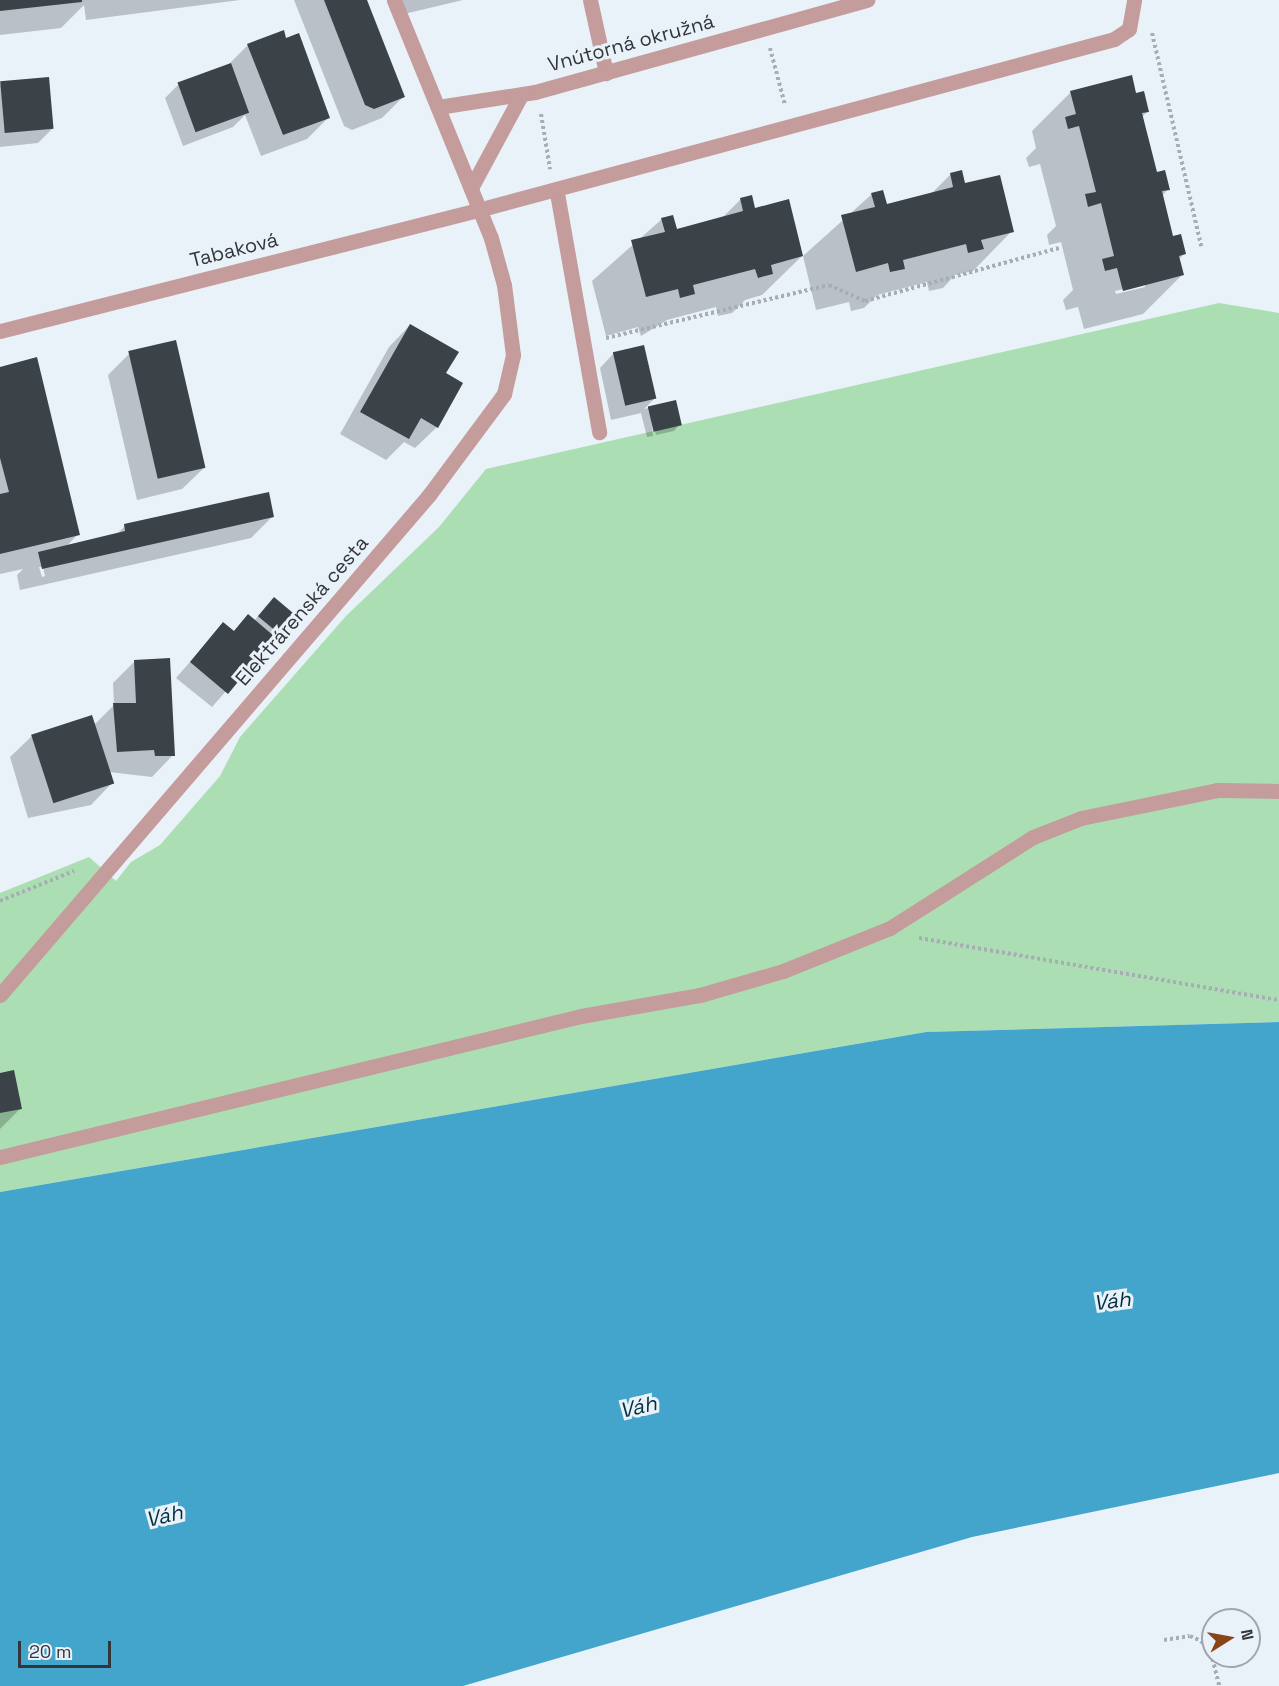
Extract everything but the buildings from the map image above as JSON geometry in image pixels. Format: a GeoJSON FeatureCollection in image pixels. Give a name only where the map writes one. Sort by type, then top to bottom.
{"type":"FeatureCollection","features":[{"type":"Feature","properties":{"kind":"street"},"geometry":{"type":"LineString","coordinates":[[394,0],[478,210]]}},
{"type":"Feature","properties":{"kind":"street"},"geometry":{"type":"LineString","coordinates":[[590,0],[606,73]]}},
{"type":"Feature","properties":{"kind":"street","name":"Vnútorná okružná"},"geometry":{"type":"LineString","coordinates":[[438,107],[522,95],[867,0]]}},
{"type":"Feature","properties":{"kind":"street","name":"Tabaková"},"geometry":{"type":"LineString","coordinates":[[0,331],[478,210],[554,185],[791,129],[1114,39],[1129,29],[1134,0]]}},
{"type":"Feature","properties":{"kind":"street"},"geometry":{"type":"LineString","coordinates":[[471,188],[522,95]]}},
{"type":"Feature","properties":{"kind":"street"},"geometry":{"type":"LineString","coordinates":[[554,185],[599,432]]}},
{"type":"Feature","properties":{"kind":"street","name":"Elektrárenská cesta"},"geometry":{"type":"LineString","coordinates":[[0,995],[429,495],[504,394],[513,355],[511,319],[478,210]]}},
{"type":"Feature","properties":{"kind":"street"},"geometry":{"type":"LineString","coordinates":[[0,1156],[581,1016],[700,995],[783,970],[890,928],[1033,837],[1081,818],[1217,790],[1279,791]]}},
{"type":"Feature","properties":{"kind":"path"},"geometry":{"type":"LineString","coordinates":[[1150,21],[1160,83],[1201,246]]}},
{"type":"Feature","properties":{"kind":"path"},"geometry":{"type":"LineString","coordinates":[[765,28],[791,129]]}},
{"type":"Feature","properties":{"kind":"path"},"geometry":{"type":"LineString","coordinates":[[541,113],[554,185]]}},
{"type":"Feature","properties":{"kind":"path"},"geometry":{"type":"LineString","coordinates":[[583,343],[829,285],[865,301],[1059,248]]}},
{"type":"Feature","properties":{"kind":"path"},"geometry":{"type":"LineString","coordinates":[[0,901],[82,867],[110,867]]}},
{"type":"Feature","properties":{"kind":"path"},"geometry":{"type":"LineString","coordinates":[[890,928],[928,941],[1279,1000]]}},
{"type":"Feature","properties":{"kind":"path"},"geometry":{"type":"LineString","coordinates":[[1164,1640],[1190,1636],[1201,1641],[1211,1653],[1219,1686]]}},
{"type":"Feature","properties":{"kind":"green space"},"geometry":{"type":"Polygon","coordinates":[[[1219,303],[1279,313],[1279,1022],[926,1032],[0,1192],[0,893],[89,857],[116,881],[131,862],[160,845],[220,776],[240,737],[346,616],[439,527],[486,469],[1219,303]]]}},
{"type":"Feature","properties":{"kind":"water","name":"Váh"},"geometry":{"type":"Polygon","coordinates":[[[1279,1022],[1279,1473],[972,1537],[463,1686],[0,1686],[0,1192],[926,1032],[1279,1022]]]}}]}
